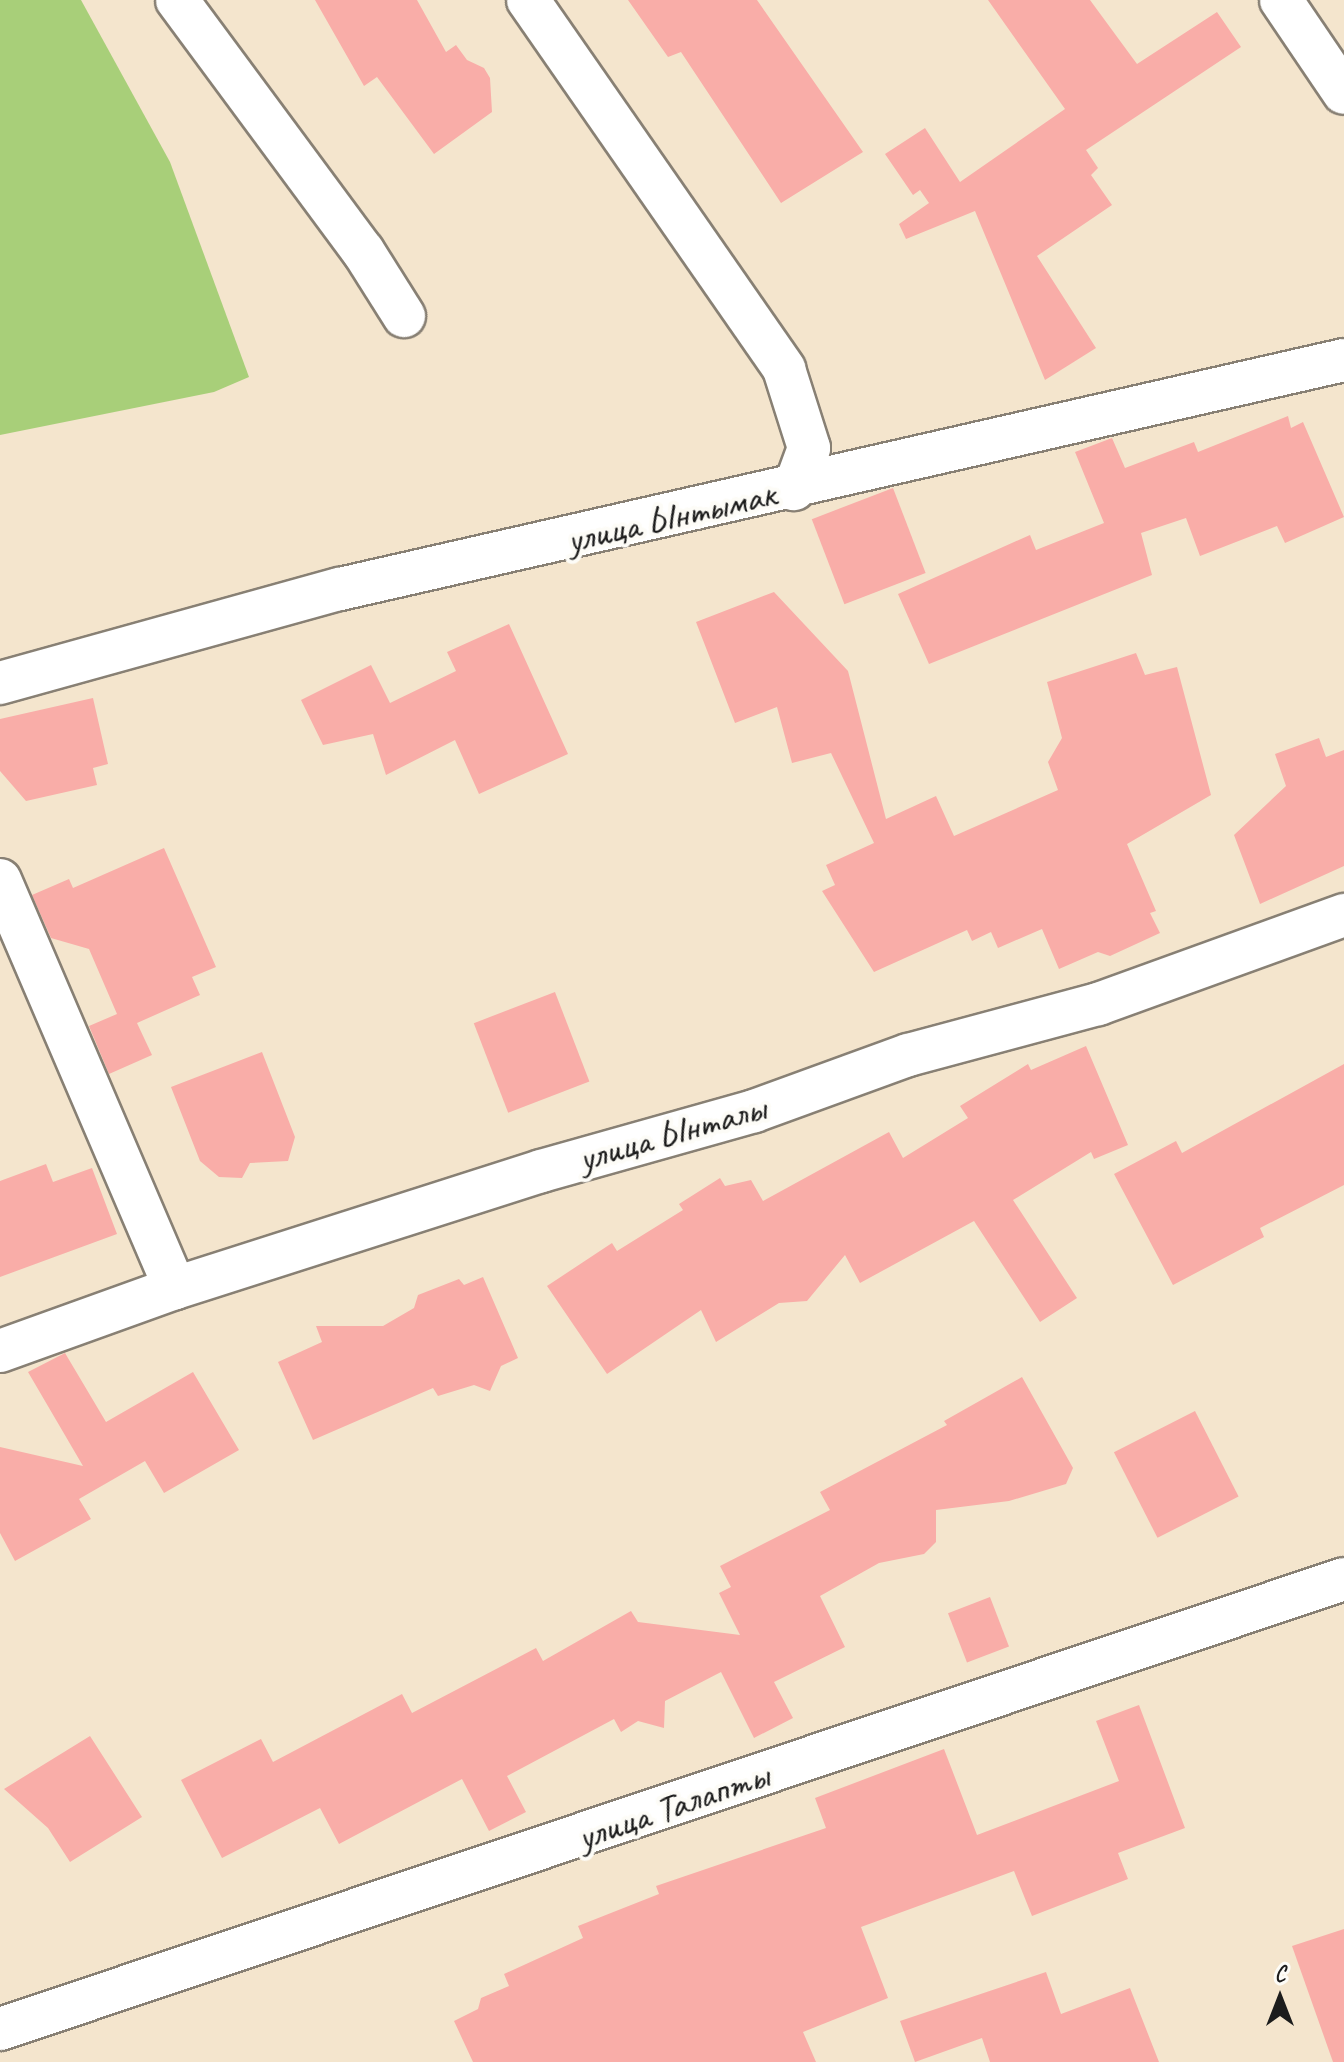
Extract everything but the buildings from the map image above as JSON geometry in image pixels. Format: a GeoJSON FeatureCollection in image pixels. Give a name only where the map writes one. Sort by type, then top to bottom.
{"type":"FeatureCollection","features":[{"type":"Feature","properties":{"kind":"street"},"geometry":{"type":"LineString","coordinates":[[177,0],[363,251],[404,316]]}},
{"type":"Feature","properties":{"kind":"street"},"geometry":{"type":"LineString","coordinates":[[528,0],[784,369],[809,448],[794,489]]}},
{"type":"Feature","properties":{"kind":"street"},"geometry":{"type":"LineString","coordinates":[[1281,0],[1344,93]]}},
{"type":"Feature","properties":{"kind":"street","name":"улица Ынтымак"},"geometry":{"type":"LineString","coordinates":[[0,683],[340,589],[794,489],[1344,360]]}},
{"type":"Feature","properties":{"kind":"street"},"geometry":{"type":"LineString","coordinates":[[0,880],[175,1288]]}},
{"type":"Feature","properties":{"kind":"street","name":"улица Ынталы"},"geometry":{"type":"LineString","coordinates":[[0,1351],[175,1288],[541,1171],[754,1111],[908,1055],[1098,1004],[1344,915]]}},
{"type":"Feature","properties":{"kind":"street","name":"улица Талапты"},"geometry":{"type":"LineString","coordinates":[[0,2029],[1344,1579]]}},
{"type":"Feature","properties":{"kind":"green space"},"geometry":{"type":"Polygon","coordinates":[[[0,0],[81,0],[170,162],[249,377],[214,392],[0,435],[0,0]]]}}]}
